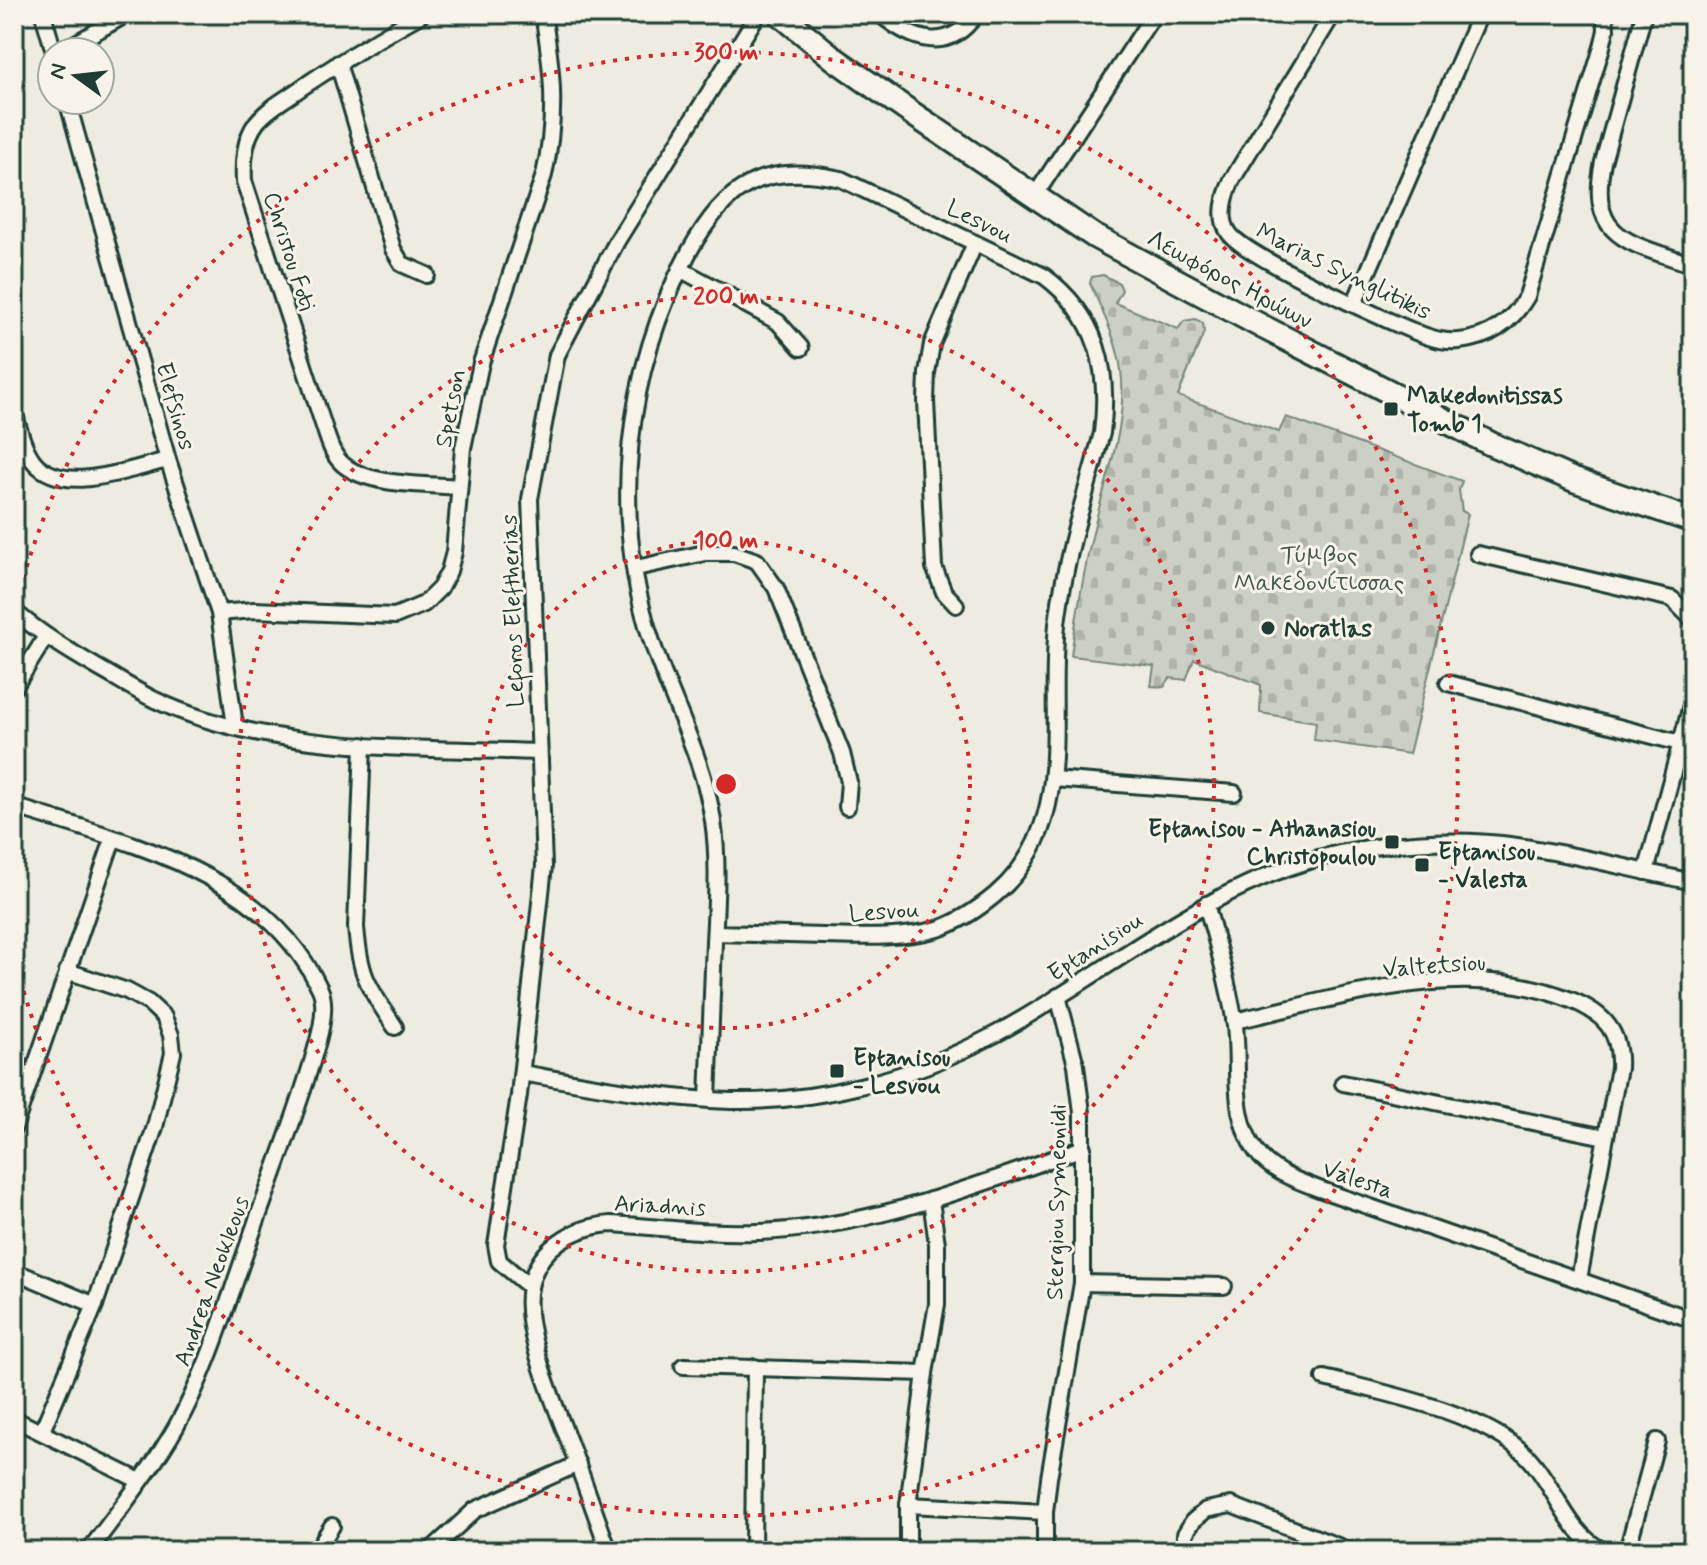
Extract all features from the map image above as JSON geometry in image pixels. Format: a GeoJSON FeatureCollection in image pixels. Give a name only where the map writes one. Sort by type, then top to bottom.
{"type":"FeatureCollection","features":[{"type":"Feature","properties":{"kind":"main road","name":"Λεωφόρος Ηρώων"},"geometry":{"type":"LineString","coordinates":[[780,14],[836,60],[1094,236],[1491,444],[1574,480],[1693,521]]}},
{"type":"Feature","properties":{"kind":"street"},"geometry":{"type":"LineString","coordinates":[[43,14],[49,36]]}},
{"type":"Feature","properties":{"kind":"street"},"geometry":{"type":"LineString","coordinates":[[88,36],[127,14]]}},
{"type":"Feature","properties":{"kind":"street","name":"Christou Foti"},"geometry":{"type":"LineString","coordinates":[[422,14],[338,63],[272,108],[256,123],[245,151],[244,181],[326,433],[339,460],[353,471],[377,478],[459,487]]}},
{"type":"Feature","properties":{"kind":"street","name":"Spetson"},"geometry":{"type":"LineString","coordinates":[[219,613],[254,610],[395,616],[424,604],[449,571],[454,552],[459,487],[471,407],[481,363],[544,175],[550,148],[553,73],[543,14]]}},
{"type":"Feature","properties":{"kind":"street","name":"Leforos Eleftherias"},"geometry":{"type":"LineString","coordinates":[[530,1287],[499,1261],[496,1245],[522,1073],[544,866],[530,499],[557,355],[617,241],[758,14]]}},
{"type":"Feature","properties":{"kind":"street"},"geometry":{"type":"LineString","coordinates":[[880,14],[900,31],[936,40],[954,34],[970,23],[976,14]]}},
{"type":"Feature","properties":{"kind":"street"},"geometry":{"type":"LineString","coordinates":[[1034,197],[1154,14]]}},
{"type":"Feature","properties":{"kind":"street","name":"Marias Synglitikis"},"geometry":{"type":"LineString","coordinates":[[1333,14],[1232,180],[1225,196],[1227,230],[1244,247],[1354,304],[1428,337],[1456,341],[1503,327],[1518,312],[1533,282],[1591,88],[1606,30],[1605,14]]}},
{"type":"Feature","properties":{"kind":"street"},"geometry":{"type":"LineString","coordinates":[[1354,304],[1480,14]]}},
{"type":"Feature","properties":{"kind":"street"},"geometry":{"type":"LineString","coordinates":[[1644,14],[1603,162],[1600,205],[1604,219],[1614,232],[1640,246],[1693,265]]}},
{"type":"Feature","properties":{"kind":"street"},"geometry":{"type":"LineString","coordinates":[[338,63],[393,249],[402,264],[427,275]]}},
{"type":"Feature","properties":{"kind":"street","name":"Elefsinos"},"geometry":{"type":"LineString","coordinates":[[71,116],[168,460],[219,613],[235,726]]}},
{"type":"Feature","properties":{"kind":"street","name":"Lesvou"},"geometry":{"type":"LineString","coordinates":[[708,1099],[717,875],[713,821],[689,733],[652,644],[641,603],[630,531],[628,474],[633,422],[641,373],[651,339],[680,269],[706,222],[721,203],[742,187],[770,176],[816,174],[841,179],[1044,276],[1058,287],[1083,319],[1100,357],[1105,381],[1102,433],[1058,614],[1054,656],[1053,779],[1046,820],[1019,870],[983,905],[942,927],[921,933],[883,936],[715,933]]}},
{"type":"Feature","properties":{"kind":"street"},"geometry":{"type":"LineString","coordinates":[[956,605],[944,592],[934,567],[927,373],[932,344],[975,243]]}},
{"type":"Feature","properties":{"kind":"street"},"geometry":{"type":"LineString","coordinates":[[680,269],[778,322],[801,348]]}},
{"type":"Feature","properties":{"kind":"street"},"geometry":{"type":"LineString","coordinates":[[14,411],[24,445],[34,462],[46,473],[62,479],[78,480],[168,460]]}},
{"type":"Feature","properties":{"kind":"street"},"geometry":{"type":"LineString","coordinates":[[636,568],[705,553],[734,553],[757,561],[776,588],[842,753],[849,782],[847,807]]}},
{"type":"Feature","properties":{"kind":"street"},"geometry":{"type":"LineString","coordinates":[[1478,554],[1672,599],[1693,620]]}},
{"type":"Feature","properties":{"kind":"street"},"geometry":{"type":"LineString","coordinates":[[14,611],[45,638],[154,700],[235,726],[274,735],[363,745],[539,752]]}},
{"type":"Feature","properties":{"kind":"street"},"geometry":{"type":"LineString","coordinates":[[14,688],[45,638]]}},
{"type":"Feature","properties":{"kind":"street"},"geometry":{"type":"LineString","coordinates":[[1448,683],[1680,743]]}},
{"type":"Feature","properties":{"kind":"street"},"geometry":{"type":"LineString","coordinates":[[1646,872],[1693,698]]}},
{"type":"Feature","properties":{"kind":"street"},"geometry":{"type":"LineString","coordinates":[[363,745],[356,927],[359,956],[365,982],[395,1027]]}},
{"type":"Feature","properties":{"kind":"street"},"geometry":{"type":"LineString","coordinates":[[1053,779],[1234,793]]}},
{"type":"Feature","properties":{"kind":"street"},"geometry":{"type":"LineString","coordinates":[[14,806],[113,839],[14,1128]]}},
{"type":"Feature","properties":{"kind":"street","name":"Andrea Neokleous"},"geometry":{"type":"LineString","coordinates":[[89,1551],[176,1427],[202,1371],[312,1064],[323,1002],[322,991],[291,941],[246,900],[200,870],[113,839]]}},
{"type":"Feature","properties":{"kind":"street","name":"Eptanisiou"},"geometry":{"type":"LineString","coordinates":[[522,1073],[649,1092],[744,1101],[799,1096],[912,1070],[988,1038],[1206,904],[1278,870],[1321,857],[1407,844],[1457,842],[1513,845],[1693,882]]}},
{"type":"Feature","properties":{"kind":"street","name":"Valesta"},"geometry":{"type":"LineString","coordinates":[[1206,904],[1221,956],[1234,1021],[1243,1124],[1257,1153],[1269,1165],[1319,1189],[1693,1320]]}},
{"type":"Feature","properties":{"kind":"street"},"geometry":{"type":"LineString","coordinates":[[42,1431],[95,1305],[155,1127],[173,1053],[171,1035],[164,1017],[149,1003],[127,991],[67,971]]}},
{"type":"Feature","properties":{"kind":"street","name":"Valtetsiou"},"geometry":{"type":"LineString","coordinates":[[1234,1021],[1402,986],[1451,981],[1527,986],[1559,995],[1598,1015],[1613,1030],[1620,1048],[1619,1068],[1579,1279]]}},
{"type":"Feature","properties":{"kind":"street","name":"Stergiou Symeonidi"},"geometry":{"type":"LineString","coordinates":[[1045,1551],[1045,1512],[1082,1283],[1083,1148],[1076,1065],[1058,996]]}},
{"type":"Feature","properties":{"kind":"street"},"geometry":{"type":"LineString","coordinates":[[1343,1083],[1605,1137]]}},
{"type":"Feature","properties":{"kind":"street","name":"Ariadnis"},"geometry":{"type":"LineString","coordinates":[[609,1551],[546,1380],[528,1304],[534,1273],[547,1252],[559,1241],[591,1226],[611,1224],[756,1232],[800,1229],[861,1219],[931,1200],[1083,1148]]}},
{"type":"Feature","properties":{"kind":"street"},"geometry":{"type":"LineString","coordinates":[[908,1551],[908,1506],[937,1304],[937,1244],[931,1200]]}},
{"type":"Feature","properties":{"kind":"street"},"geometry":{"type":"LineString","coordinates":[[14,1271],[95,1305]]}},
{"type":"Feature","properties":{"kind":"street"},"geometry":{"type":"LineString","coordinates":[[1082,1283],[1224,1286]]}},
{"type":"Feature","properties":{"kind":"street"},"geometry":{"type":"LineString","coordinates":[[683,1366],[925,1373]]}},
{"type":"Feature","properties":{"kind":"street"},"geometry":{"type":"LineString","coordinates":[[753,1551],[763,1367]]}},
{"type":"Feature","properties":{"kind":"street"},"geometry":{"type":"LineString","coordinates":[[1324,1378],[1440,1410],[1501,1437],[1525,1454],[1539,1469],[1572,1523],[1604,1551]]}},
{"type":"Feature","properties":{"kind":"street"},"geometry":{"type":"LineString","coordinates":[[14,1419],[140,1481]]}},
{"type":"Feature","properties":{"kind":"street"},"geometry":{"type":"LineString","coordinates":[[1627,1551],[1657,1441]]}},
{"type":"Feature","properties":{"kind":"street"},"geometry":{"type":"LineString","coordinates":[[430,1551],[475,1510],[578,1464]]}},
{"type":"Feature","properties":{"kind":"street"},"geometry":{"type":"LineString","coordinates":[[1185,1551],[1185,1534],[1193,1521],[1206,1510],[1231,1505],[1351,1551]]}},
{"type":"Feature","properties":{"kind":"street"},"geometry":{"type":"LineString","coordinates":[[908,1506],[1045,1512]]}},
{"type":"Feature","properties":{"kind":"street"},"geometry":{"type":"LineString","coordinates":[[316,1551],[332,1526]]}},
{"type":"Feature","properties":{"kind":"green space","name":"Τύμβος Μακεδονίτισσας"},"geometry":{"type":"Polygon","coordinates":[[[1103,275],[1119,283],[1122,290],[1115,303],[1178,329],[1184,321],[1195,319],[1203,323],[1204,332],[1178,396],[1279,432],[1286,417],[1462,481],[1459,490],[1462,511],[1468,514],[1409,754],[1314,740],[1316,722],[1260,713],[1261,685],[1194,659],[1186,680],[1170,678],[1164,687],[1151,686],[1154,666],[1071,656],[1087,560],[1115,450],[1121,410],[1119,359],[1090,283],[1092,277],[1103,275]]]}},
{"type":"Feature","properties":{"kind":"place","name":"Makedonitissas Tomb 1"},"geometry":{"type":"Point","coordinates":[1391,409]}},
{"type":"Feature","properties":{"kind":"place","name":"Noratlas"},"geometry":{"type":"Point","coordinates":[1268,628]}},
{"type":"Feature","properties":{"kind":"place","name":"Eptanisou - Athanasiou Christopoulou"},"geometry":{"type":"Point","coordinates":[1392,842]}},
{"type":"Feature","properties":{"kind":"place","name":"Eptanisou - Valesta"},"geometry":{"type":"Point","coordinates":[1422,865]}},
{"type":"Feature","properties":{"kind":"place","name":"Eptanisou - Lesvou"},"geometry":{"type":"Point","coordinates":[837,1071]}}]}
